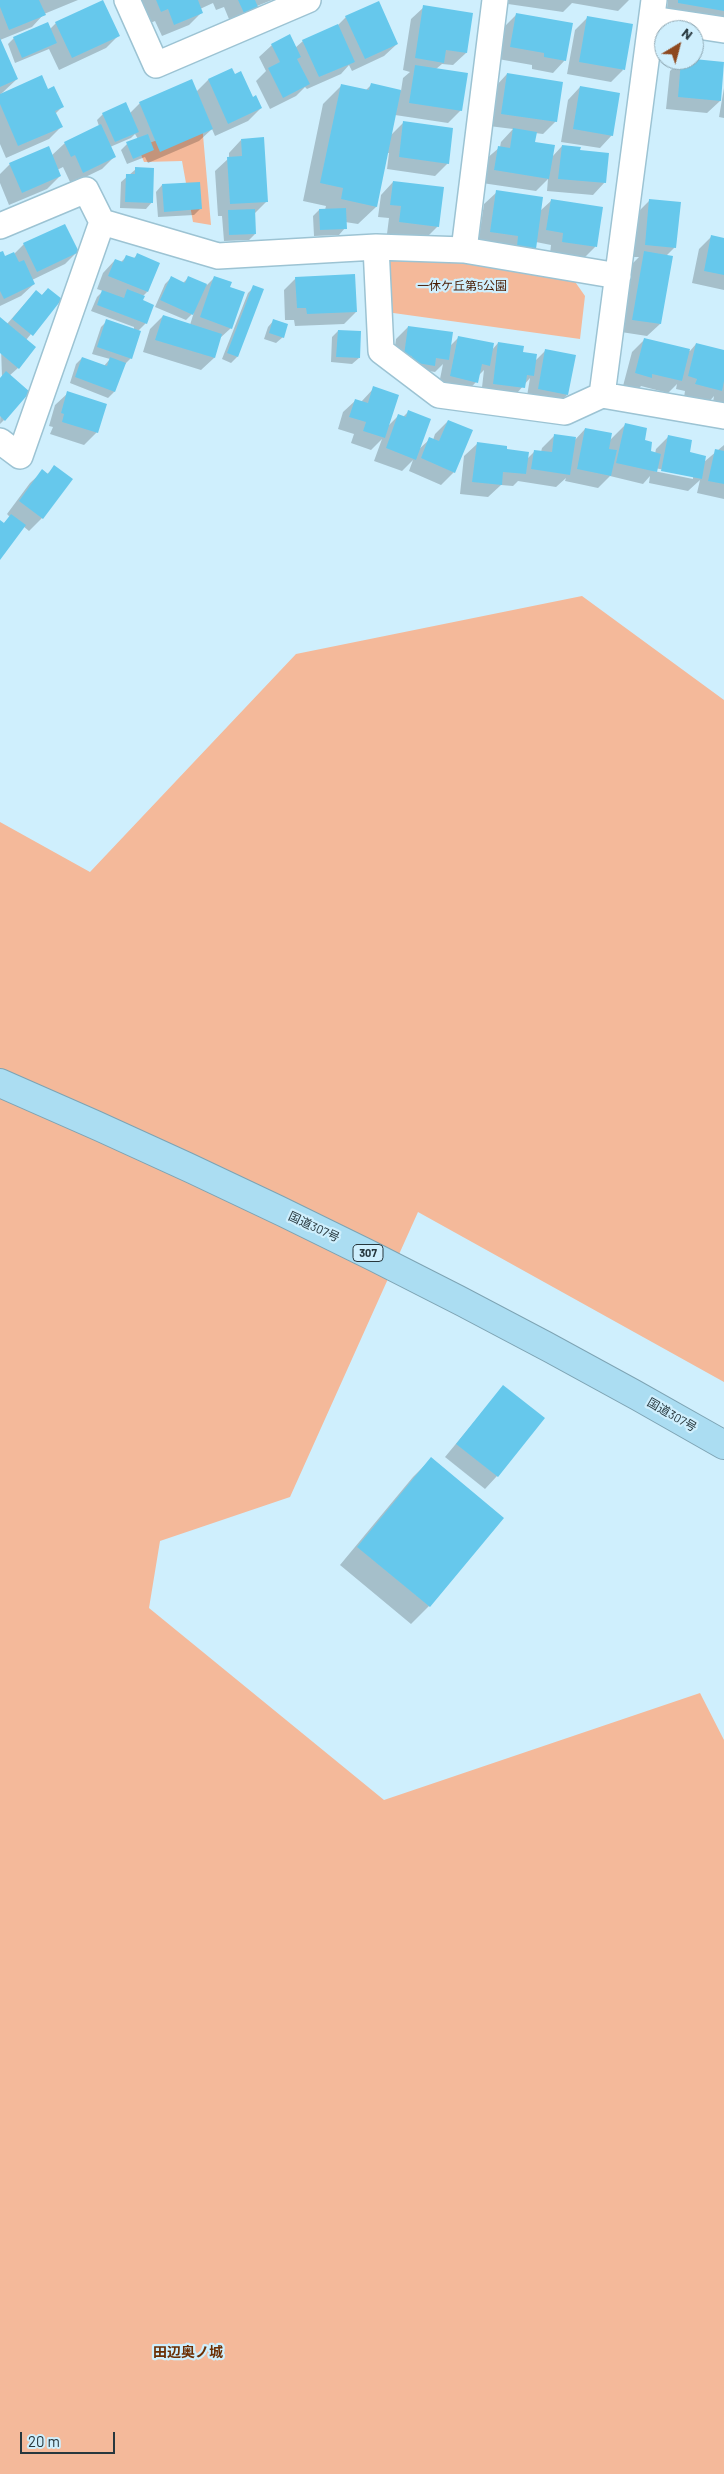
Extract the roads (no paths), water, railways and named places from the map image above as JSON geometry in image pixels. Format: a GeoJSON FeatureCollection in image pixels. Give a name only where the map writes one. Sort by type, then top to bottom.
{"type":"FeatureCollection","features":[{"type":"Feature","properties":{"kind":"highway","name":"国道307号"},"geometry":{"type":"LineString","coordinates":[[0,1083],[121,1135],[382,1260],[610,1379],[724,1445]]}},
{"type":"Feature","properties":{"kind":"street"},"geometry":{"type":"LineString","coordinates":[[127,0],[156,65],[308,0]]}},
{"type":"Feature","properties":{"kind":"street"},"geometry":{"type":"LineString","coordinates":[[464,250],[495,0]]}},
{"type":"Feature","properties":{"kind":"street"},"geometry":{"type":"LineString","coordinates":[[602,396],[653,9],[724,30]]}},
{"type":"Feature","properties":{"kind":"street"},"geometry":{"type":"LineString","coordinates":[[0,441],[20,456],[102,222],[86,190],[2,219]]}},
{"type":"Feature","properties":{"kind":"street"},"geometry":{"type":"LineString","coordinates":[[102,222],[218,256],[376,247],[464,250],[618,276]]}},
{"type":"Feature","properties":{"kind":"street"},"geometry":{"type":"LineString","coordinates":[[376,247],[381,351],[439,395],[565,412],[602,396],[724,416]]}},
{"type":"Feature","properties":{"kind":"district","name":"田辺奥ノ城"},"geometry":{"type":"Point","coordinates":[188,2352]}},
{"type":"Feature","properties":{"kind":"park label","name":"一休ケ丘第5公園"},"geometry":{"type":"Point","coordinates":[462,286]}}]}
